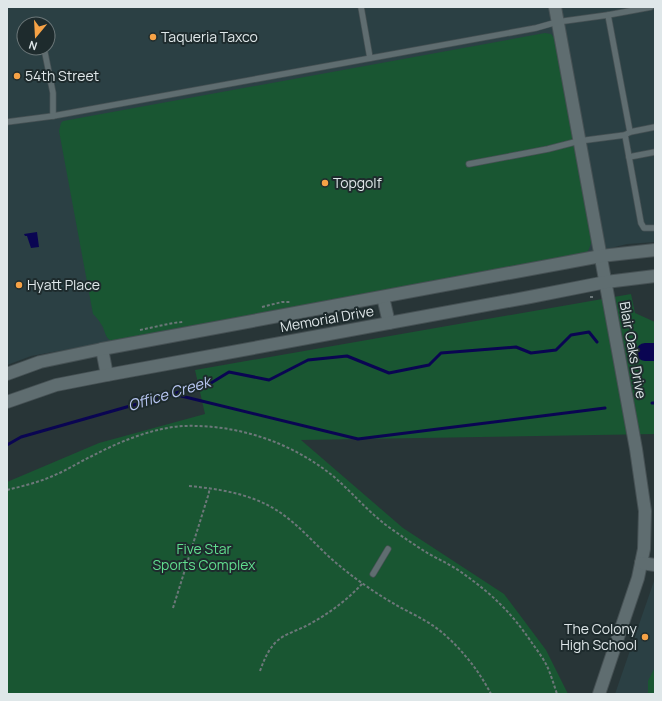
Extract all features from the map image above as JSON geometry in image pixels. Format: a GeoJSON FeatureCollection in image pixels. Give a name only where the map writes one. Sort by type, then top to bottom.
{"type":"FeatureCollection","features":[{"type":"Feature","properties":{"kind":"street","name":"Blair Oaks Drive"},"geometry":{"type":"LineString","coordinates":[[555,7],[606,282],[643,491],[645,511],[644,549],[638,578],[599,694]]}},
{"type":"Feature","properties":{"kind":"street","name":"Memorial Drive"},"geometry":{"type":"LineString","coordinates":[[7,374],[40,362],[102,349],[601,256],[655,250]]}},
{"type":"Feature","properties":{"kind":"street","name":"Memorial Drive"},"geometry":{"type":"LineString","coordinates":[[7,402],[56,385],[107,375],[606,282],[655,276]]}},
{"type":"Feature","properties":{"kind":"street"},"geometry":{"type":"LineString","coordinates":[[383,297],[389,323]]}},
{"type":"Feature","properties":{"kind":"street"},"geometry":{"type":"LineString","coordinates":[[102,349],[107,375]]}},
{"type":"Feature","properties":{"kind":"street"},"geometry":{"type":"LineString","coordinates":[[641,564],[655,565]]}},
{"type":"Feature","properties":{"kind":"lane"},"geometry":{"type":"LineString","coordinates":[[361,7],[370,58]]}},
{"type":"Feature","properties":{"kind":"lane"},"geometry":{"type":"LineString","coordinates":[[7,122],[53,116],[536,28],[557,22],[608,16],[651,7]]}},
{"type":"Feature","properties":{"kind":"lane"},"geometry":{"type":"LineString","coordinates":[[608,16],[627,133],[629,157],[641,223],[644,228],[655,228]]}},
{"type":"Feature","properties":{"kind":"lane"},"geometry":{"type":"LineString","coordinates":[[46,56],[53,92],[53,116]]}},
{"type":"Feature","properties":{"kind":"lane"},"geometry":{"type":"LineString","coordinates":[[469,164],[655,127]]}},
{"type":"Feature","properties":{"kind":"lane"},"geometry":{"type":"LineString","coordinates":[[629,157],[655,152]]}},
{"type":"Feature","properties":{"kind":"lane"},"geometry":{"type":"LineString","coordinates":[[372,574],[388,549]]}},
{"type":"Feature","properties":{"kind":"path"},"geometry":{"type":"LineString","coordinates":[[7,490],[54,476],[95,454],[121,443],[170,427],[195,426],[223,428],[263,437],[282,445],[318,466],[338,481],[376,517],[390,528],[413,545],[460,572],[495,598],[518,622],[546,664],[557,694]]}},
{"type":"Feature","properties":{"kind":"path"},"geometry":{"type":"LineString","coordinates":[[188,486],[231,491],[248,496],[272,507],[289,518],[340,566],[362,584],[430,624],[444,634],[472,664],[491,694]]}},
{"type":"Feature","properties":{"kind":"path"},"geometry":{"type":"LineString","coordinates":[[173,608],[210,488]]}},
{"type":"Feature","properties":{"kind":"path"},"geometry":{"type":"LineString","coordinates":[[260,671],[265,656],[278,640],[319,619],[331,611],[353,594],[362,584]]}},
{"type":"Feature","properties":{"kind":"shaded area"},"geometry":{"type":"Polygon","coordinates":[[[7,7],[655,7],[655,242],[627,244],[582,255],[31,356],[7,365],[7,7]]]}},
{"type":"Feature","properties":{"kind":"shaded area"},"geometry":{"type":"Polygon","coordinates":[[[37,232],[39,247],[31,248],[27,236],[24,234],[37,232]]]}},
{"type":"Feature","properties":{"kind":"shaded area","name":"The Colony High School"},"geometry":{"type":"Polygon","coordinates":[[[655,580],[655,694],[615,694],[654,581],[655,580]]]}},
{"type":"Feature","properties":{"kind":"green space","name":"Topgolf"},"geometry":{"type":"Polygon","coordinates":[[[545,33],[551,34],[555,39],[592,240],[585,255],[113,342],[107,336],[103,327],[93,314],[59,131],[63,121],[545,33]]]}},
{"type":"Feature","properties":{"kind":"green space","name":"Five Star Sports Complex"},"geometry":{"type":"Polygon","coordinates":[[[631,294],[635,313],[655,322],[655,434],[301,440],[403,528],[504,594],[546,650],[568,694],[7,694],[7,482],[99,443],[205,414],[195,370],[631,294]]]}},
{"type":"Feature","properties":{"kind":"green space"},"geometry":{"type":"Polygon","coordinates":[[[655,667],[655,694],[648,694],[648,681],[655,667]]]}},
{"type":"Feature","properties":{"kind":"waterway","name":"Office Creek"},"geometry":{"type":"LineString","coordinates":[[7,445],[21,437],[211,383],[229,372],[269,380],[308,360],[347,356],[389,373],[429,365],[441,353],[516,347],[531,353],[556,350],[571,335],[589,332],[597,342]]}},
{"type":"Feature","properties":{"kind":"waterway","name":"Office Creek"},"geometry":{"type":"LineString","coordinates":[[645,352],[655,352]]}},
{"type":"Feature","properties":{"kind":"waterway"},"geometry":{"type":"LineString","coordinates":[[173,394],[358,439],[605,408]]}},
{"type":"Feature","properties":{"kind":"place","name":"Taqueria Taxco"},"geometry":{"type":"Point","coordinates":[153,37]}},
{"type":"Feature","properties":{"kind":"place","name":"54th Street"},"geometry":{"type":"Point","coordinates":[17,76]}},
{"type":"Feature","properties":{"kind":"place","name":"Topgolf"},"geometry":{"type":"Point","coordinates":[325,183]}},
{"type":"Feature","properties":{"kind":"place","name":"Hyatt Place"},"geometry":{"type":"Point","coordinates":[19,285]}},
{"type":"Feature","properties":{"kind":"place","name":"The Colony High School"},"geometry":{"type":"Point","coordinates":[645,637]}}]}
